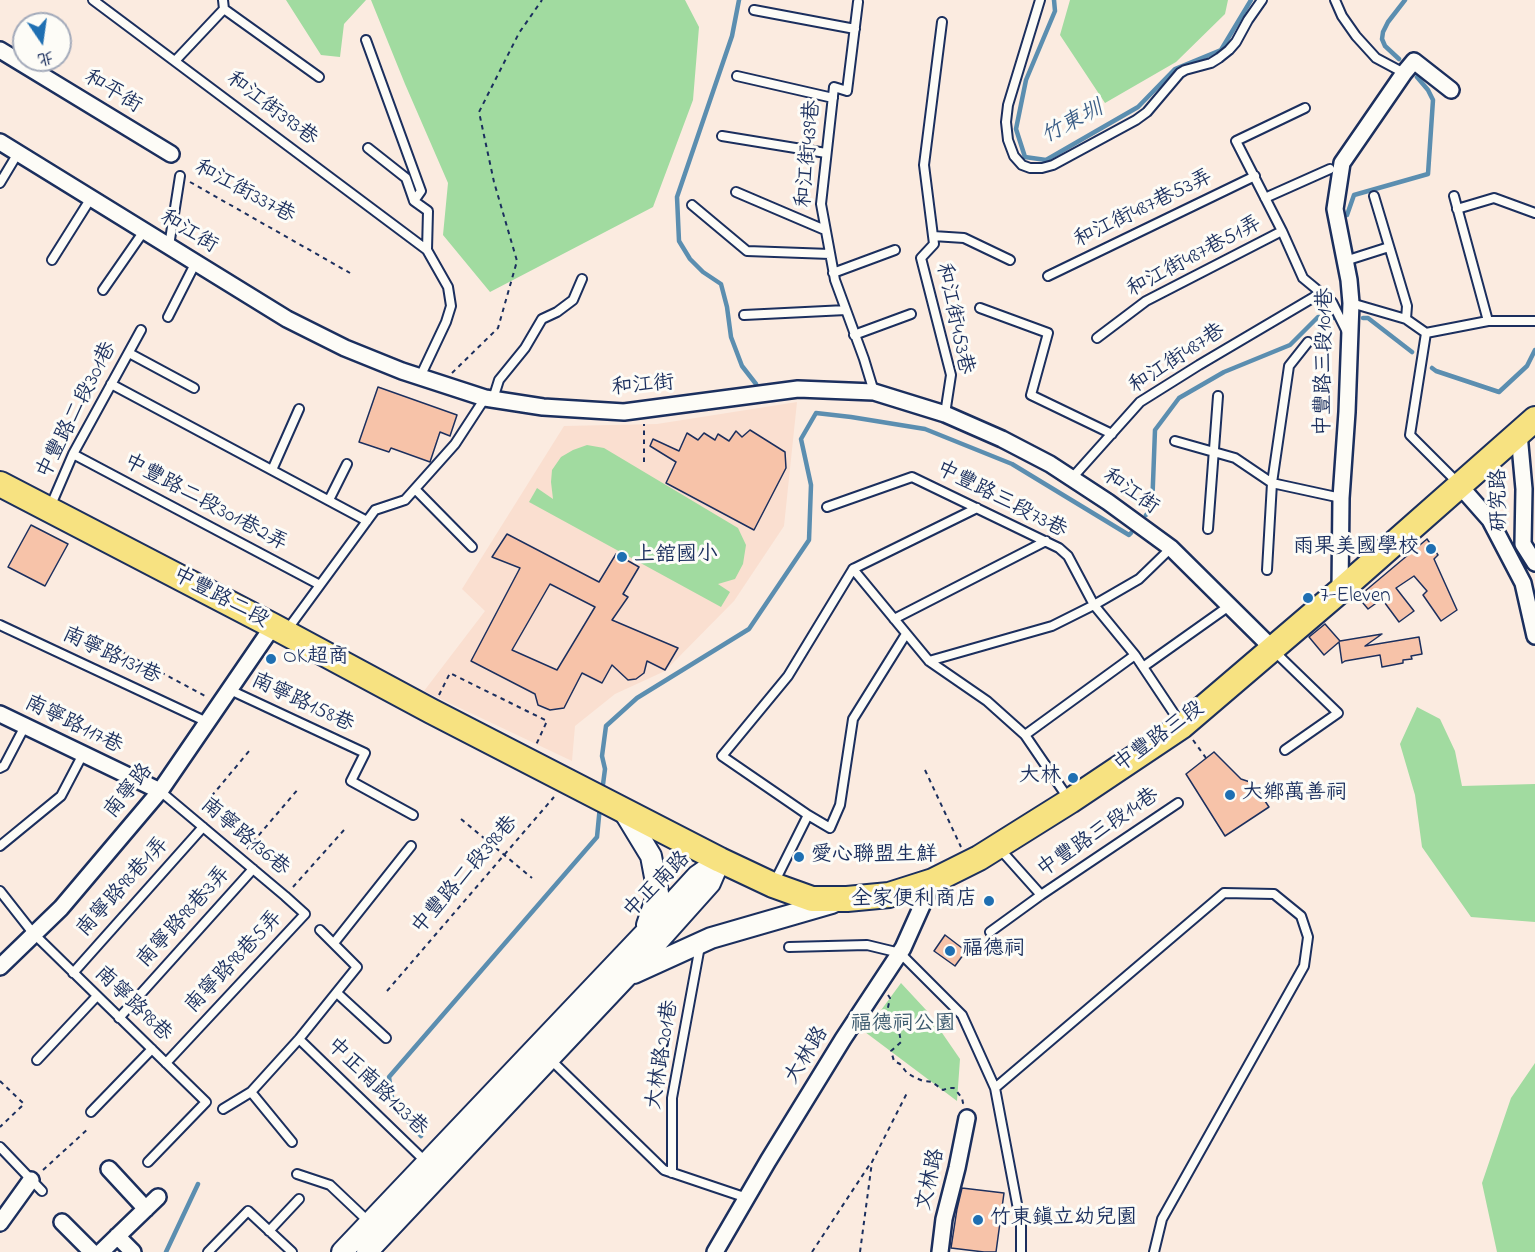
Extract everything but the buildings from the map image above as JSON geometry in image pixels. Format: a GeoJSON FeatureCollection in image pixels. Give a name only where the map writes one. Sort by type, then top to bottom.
{"type":"FeatureCollection","features":[{"type":"Feature","properties":{"kind":"main road","name":"中豐路三段"},"geometry":{"type":"LineString","coordinates":[[720,861],[773,885],[812,899],[847,899],[889,895],[933,881],[969,864],[1070,801],[1182,726],[1527,427]]}},
{"type":"Feature","properties":{"kind":"main road","name":"中豐路二段"},"geometry":{"type":"LineString","coordinates":[[0,484],[622,810]]}},
{"type":"Feature","properties":{"kind":"main road"},"geometry":{"type":"LineString","coordinates":[[622,810],[720,861]]}},
{"type":"Feature","properties":{"kind":"street","name":"和平街"},"geometry":{"type":"LineString","coordinates":[[0,50],[171,154]]}},
{"type":"Feature","properties":{"kind":"street"},"geometry":{"type":"LineString","coordinates":[[1404,73],[1414,61],[1451,90]]}},
{"type":"Feature","properties":{"kind":"street","name":"中豐路三段101巷"},"geometry":{"type":"LineString","coordinates":[[1340,591],[1341,498],[1351,303],[1349,280],[1335,209],[1342,163],[1404,73]]}},
{"type":"Feature","properties":{"kind":"street","name":"和江街"},"geometry":{"type":"LineString","coordinates":[[0,142],[297,323],[345,348],[402,372],[489,399],[543,407],[624,412],[798,389],[874,392],[945,414],[1002,439],[1050,464],[1108,502],[1171,548],[1272,648]]}},
{"type":"Feature","properties":{"kind":"street","name":"研究路"},"geometry":{"type":"LineString","coordinates":[[1527,427],[1524,489],[1529,522],[1523,544],[1535,563]]}},
{"type":"Feature","properties":{"kind":"street","name":"研究路"},"geometry":{"type":"LineString","coordinates":[[1460,486],[1490,520],[1523,583],[1535,636]]}},
{"type":"Feature","properties":{"kind":"street","name":"南寧路"},"geometry":{"type":"LineString","coordinates":[[0,967],[61,908],[160,791],[230,690],[279,630]]}},
{"type":"Feature","properties":{"kind":"street","name":"南寧路117巷"},"geometry":{"type":"LineString","coordinates":[[0,714],[160,791]]}},
{"type":"Feature","properties":{"kind":"street"},"geometry":{"type":"LineString","coordinates":[[622,810],[651,856],[658,893],[644,934]]}},
{"type":"Feature","properties":{"kind":"street","name":"中正南路"},"geometry":{"type":"LineString","coordinates":[[342,1252],[697,876],[720,861]]}},
{"type":"Feature","properties":{"kind":"street","name":"中正南路"},"geometry":{"type":"LineString","coordinates":[[367,1252],[626,977],[710,883],[720,861]]}},
{"type":"Feature","properties":{"kind":"street","name":"大林路"},"geometry":{"type":"LineString","coordinates":[[716,1252],[843,1039],[900,953],[933,881]]}},
{"type":"Feature","properties":{"kind":"street"},"geometry":{"type":"LineString","coordinates":[[626,977],[711,938],[847,899]]}},
{"type":"Feature","properties":{"kind":"street","name":"文林路"},"geometry":{"type":"LineString","coordinates":[[940,1252],[944,1219],[967,1118]]}},
{"type":"Feature","properties":{"kind":"street"},"geometry":{"type":"LineString","coordinates":[[109,1169],[146,1209]]}},
{"type":"Feature","properties":{"kind":"street"},"geometry":{"type":"LineString","coordinates":[[0,1223],[37,1185]]}},
{"type":"Feature","properties":{"kind":"street"},"geometry":{"type":"LineString","coordinates":[[101,1252],[158,1197]]}},
{"type":"Feature","properties":{"kind":"street"},"geometry":{"type":"LineString","coordinates":[[62,1222],[92,1252]]}},
{"type":"Feature","properties":{"kind":"street"},"geometry":{"type":"LineString","coordinates":[[117,1236],[133,1252]]}},
{"type":"Feature","properties":{"kind":"lane","name":"和江街393巷"},"geometry":{"type":"LineString","coordinates":[[93,0],[427,250],[448,287],[451,306],[446,322],[420,377]]}},
{"type":"Feature","properties":{"kind":"lane"},"geometry":{"type":"LineString","coordinates":[[223,0],[224,9],[319,77]]}},
{"type":"Feature","properties":{"kind":"lane"},"geometry":{"type":"LineString","coordinates":[[1040,0],[1008,105],[1006,122],[1008,140],[1014,156],[1022,165],[1030,168],[1053,165],[1148,112],[1180,73],[1211,63],[1229,50],[1262,0]]}},
{"type":"Feature","properties":{"kind":"lane"},"geometry":{"type":"LineString","coordinates":[[1335,0],[1341,16],[1376,58],[1404,73]]}},
{"type":"Feature","properties":{"kind":"lane","name":"和江街439巷"},"geometry":{"type":"LineString","coordinates":[[858,2],[847,91],[834,87],[821,204],[833,273],[874,392]]}},
{"type":"Feature","properties":{"kind":"lane"},"geometry":{"type":"LineString","coordinates":[[175,61],[224,9]]}},
{"type":"Feature","properties":{"kind":"lane"},"geometry":{"type":"LineString","coordinates":[[754,10],[855,29]]}},
{"type":"Feature","properties":{"kind":"lane","name":"和江街453巷"},"geometry":{"type":"LineString","coordinates":[[942,22],[924,165],[934,244],[921,258],[951,375],[945,414]]}},
{"type":"Feature","properties":{"kind":"lane"},"geometry":{"type":"LineString","coordinates":[[366,40],[421,191],[414,201]]}},
{"type":"Feature","properties":{"kind":"lane"},"geometry":{"type":"LineString","coordinates":[[737,76],[833,98]]}},
{"type":"Feature","properties":{"kind":"lane"},"geometry":{"type":"LineString","coordinates":[[1305,108],[1236,141],[1303,278],[1332,302],[1349,336]]}},
{"type":"Feature","properties":{"kind":"lane"},"geometry":{"type":"LineString","coordinates":[[722,136],[826,153]]}},
{"type":"Feature","properties":{"kind":"lane"},"geometry":{"type":"LineString","coordinates":[[368,148],[406,178],[414,201],[428,211],[427,250]]}},
{"type":"Feature","properties":{"kind":"lane"},"geometry":{"type":"LineString","coordinates":[[0,183],[18,153]]}},
{"type":"Feature","properties":{"kind":"lane"},"geometry":{"type":"LineString","coordinates":[[1265,198],[1330,169]]}},
{"type":"Feature","properties":{"kind":"lane","name":"和江街337巷"},"geometry":{"type":"LineString","coordinates":[[169,246],[180,176]]}},
{"type":"Feature","properties":{"kind":"lane","name":"和江街487巷53弄"},"geometry":{"type":"LineString","coordinates":[[1048,276],[1255,176]]}},
{"type":"Feature","properties":{"kind":"lane"},"geometry":{"type":"LineString","coordinates":[[736,192],[825,230]]}},
{"type":"Feature","properties":{"kind":"lane"},"geometry":{"type":"LineString","coordinates":[[1374,196],[1407,306],[1406,319]]}},
{"type":"Feature","properties":{"kind":"lane"},"geometry":{"type":"LineString","coordinates":[[1454,196],[1488,321]]}},
{"type":"Feature","properties":{"kind":"lane"},"geometry":{"type":"LineString","coordinates":[[52,260],[91,198]]}},
{"type":"Feature","properties":{"kind":"lane"},"geometry":{"type":"LineString","coordinates":[[1457,209],[1494,198],[1535,213]]}},
{"type":"Feature","properties":{"kind":"lane"},"geometry":{"type":"LineString","coordinates":[[692,205],[747,251],[830,254]]}},
{"type":"Feature","properties":{"kind":"lane"},"geometry":{"type":"LineString","coordinates":[[103,290],[144,231]]}},
{"type":"Feature","properties":{"kind":"lane","name":"和江街487巷51弄"},"geometry":{"type":"LineString","coordinates":[[1097,338],[1146,301],[1282,231]]}},
{"type":"Feature","properties":{"kind":"lane"},"geometry":{"type":"LineString","coordinates":[[933,236],[964,238],[1010,260]]}},
{"type":"Feature","properties":{"kind":"lane"},"geometry":{"type":"LineString","coordinates":[[1344,261],[1389,247]]}},
{"type":"Feature","properties":{"kind":"lane"},"geometry":{"type":"LineString","coordinates":[[833,273],[896,250]]}},
{"type":"Feature","properties":{"kind":"lane"},"geometry":{"type":"LineString","coordinates":[[168,317],[196,262]]}},
{"type":"Feature","properties":{"kind":"lane"},"geometry":{"type":"LineString","coordinates":[[279,630],[320,585],[375,510],[405,500],[455,444],[489,399],[499,380],[525,348],[542,320],[573,300],[582,279]]}},
{"type":"Feature","properties":{"kind":"lane","name":"和江街487巷"},"geometry":{"type":"LineString","coordinates":[[1072,478],[1140,402],[1321,293]]}},
{"type":"Feature","properties":{"kind":"lane"},"geometry":{"type":"LineString","coordinates":[[1351,303],[1406,319],[1426,333],[1488,321],[1535,321]]}},
{"type":"Feature","properties":{"kind":"lane"},"geometry":{"type":"LineString","coordinates":[[980,308],[1048,333],[1031,395],[1112,434]]}},
{"type":"Feature","properties":{"kind":"lane"},"geometry":{"type":"LineString","coordinates":[[744,315],[846,310]]}},
{"type":"Feature","properties":{"kind":"lane"},"geometry":{"type":"LineString","coordinates":[[854,334],[911,314]]}},
{"type":"Feature","properties":{"kind":"lane","name":"中豐路二段301巷"},"geometry":{"type":"LineString","coordinates":[[49,510],[73,454],[141,330]]}},
{"type":"Feature","properties":{"kind":"lane"},"geometry":{"type":"LineString","coordinates":[[1426,333],[1410,435],[1460,486]]}},
{"type":"Feature","properties":{"kind":"lane"},"geometry":{"type":"LineString","coordinates":[[1267,570],[1272,483],[1288,366],[1308,342]]}},
{"type":"Feature","properties":{"kind":"lane"},"geometry":{"type":"LineString","coordinates":[[129,353],[194,388]]}},
{"type":"Feature","properties":{"kind":"lane"},"geometry":{"type":"LineString","coordinates":[[111,384],[367,521]]}},
{"type":"Feature","properties":{"kind":"lane"},"geometry":{"type":"LineString","coordinates":[[1208,529],[1218,396]]}},
{"type":"Feature","properties":{"kind":"lane"},"geometry":{"type":"LineString","coordinates":[[272,470],[299,409]]}},
{"type":"Feature","properties":{"kind":"lane"},"geometry":{"type":"LineString","coordinates":[[1174,441],[1235,458],[1272,483],[1341,498]]}},
{"type":"Feature","properties":{"kind":"lane","name":"中豐路二段301巷2弄"},"geometry":{"type":"LineString","coordinates":[[73,454],[320,585]]}},
{"type":"Feature","properties":{"kind":"lane"},"geometry":{"type":"LineString","coordinates":[[329,500],[347,464]]}},
{"type":"Feature","properties":{"kind":"lane","name":"中豐路三段73巷"},"geometry":{"type":"LineString","coordinates":[[827,507],[912,477],[1059,548],[1068,556],[1094,605],[1135,656],[1182,726]]}},
{"type":"Feature","properties":{"kind":"lane"},"geometry":{"type":"LineString","coordinates":[[415,489],[472,547]]}},
{"type":"Feature","properties":{"kind":"lane"},"geometry":{"type":"LineString","coordinates":[[906,634],[853,719],[840,805],[830,828],[722,756],[788,676],[853,570],[977,508]]}},
{"type":"Feature","properties":{"kind":"lane"},"geometry":{"type":"LineString","coordinates":[[894,619],[1046,541]]}},
{"type":"Feature","properties":{"kind":"lane"},"geometry":{"type":"LineString","coordinates":[[929,661],[1052,626],[1138,579],[1171,548]]}},
{"type":"Feature","properties":{"kind":"lane"},"geometry":{"type":"LineString","coordinates":[[853,570],[929,661],[987,701],[1025,735],[1070,801]]}},
{"type":"Feature","properties":{"kind":"lane"},"geometry":{"type":"LineString","coordinates":[[1143,667],[1229,606]]}},
{"type":"Feature","properties":{"kind":"lane","name":"南寧路131巷"},"geometry":{"type":"LineString","coordinates":[[0,625],[207,722]]}},
{"type":"Feature","properties":{"kind":"lane"},"geometry":{"type":"LineString","coordinates":[[1272,648],[1338,712],[1285,750]]}},
{"type":"Feature","properties":{"kind":"lane"},"geometry":{"type":"LineString","coordinates":[[1025,735],[1135,656]]}},
{"type":"Feature","properties":{"kind":"lane","name":"南寧路158巷"},"geometry":{"type":"LineString","coordinates":[[230,690],[364,753],[351,781],[413,815]]}},
{"type":"Feature","properties":{"kind":"lane"},"geometry":{"type":"LineString","coordinates":[[0,768],[4,766],[25,726]]}},
{"type":"Feature","properties":{"kind":"lane"},"geometry":{"type":"LineString","coordinates":[[0,846],[61,796],[83,754]]}},
{"type":"Feature","properties":{"kind":"lane","name":"南寧路136巷"},"geometry":{"type":"LineString","coordinates":[[160,791],[305,914]]}},
{"type":"Feature","properties":{"kind":"lane","name":"中豐路三段14巷"},"geometry":{"type":"LineString","coordinates":[[990,932],[1178,803]]}},
{"type":"Feature","properties":{"kind":"lane"},"geometry":{"type":"LineString","coordinates":[[773,885],[808,815]]}},
{"type":"Feature","properties":{"kind":"lane","name":"南寧路98巷1弄"},"geometry":{"type":"LineString","coordinates":[[73,973],[203,827]]}},
{"type":"Feature","properties":{"kind":"lane"},"geometry":{"type":"LineString","coordinates":[[334,943],[411,846]]}},
{"type":"Feature","properties":{"kind":"lane","name":"中豐路三段14巷"},"geometry":{"type":"LineString","coordinates":[[998,847],[1041,895]]}},
{"type":"Feature","properties":{"kind":"lane","name":"南寧路98巷3弄"},"geometry":{"type":"LineString","coordinates":[[119,1018],[253,869]]}},
{"type":"Feature","properties":{"kind":"lane","name":"南寧路98巷"},"geometry":{"type":"LineString","coordinates":[[0,891],[33,933],[206,1102],[148,1162]]}},
{"type":"Feature","properties":{"kind":"lane"},"geometry":{"type":"LineString","coordinates":[[995,1088],[1224,893],[1274,894],[1301,916],[1308,937],[1304,966],[1162,1219],[1154,1252]]}},
{"type":"Feature","properties":{"kind":"lane","name":"南寧路98巷5弄"},"geometry":{"type":"LineString","coordinates":[[166,1063],[305,914]]}},
{"type":"Feature","properties":{"kind":"lane","name":"中正南路123巷"},"geometry":{"type":"LineString","coordinates":[[223,1109],[251,1092],[299,1039],[357,968],[320,930]]}},
{"type":"Feature","properties":{"kind":"lane","name":"大林路201巷"},"geometry":{"type":"LineString","coordinates":[[672,1173],[672,1098],[700,943]]}},
{"type":"Feature","properties":{"kind":"lane"},"geometry":{"type":"LineString","coordinates":[[789,947],[867,945],[900,953],[962,1015],[995,1088],[1021,1225],[1021,1252]]}},
{"type":"Feature","properties":{"kind":"lane"},"geometry":{"type":"LineString","coordinates":[[337,993],[386,1038]]}},
{"type":"Feature","properties":{"kind":"lane"},"geometry":{"type":"LineString","coordinates":[[37,1060],[97,996]]}},
{"type":"Feature","properties":{"kind":"lane","name":"中正南路123巷"},"geometry":{"type":"LineString","coordinates":[[299,1039],[427,1163]]}},
{"type":"Feature","properties":{"kind":"lane"},"geometry":{"type":"LineString","coordinates":[[91,1112],[152,1049]]}},
{"type":"Feature","properties":{"kind":"lane","name":"大林路201巷"},"geometry":{"type":"LineString","coordinates":[[550,1059],[664,1170],[747,1198]]}},
{"type":"Feature","properties":{"kind":"lane"},"geometry":{"type":"LineString","coordinates":[[251,1092],[292,1142]]}},
{"type":"Feature","properties":{"kind":"lane"},"geometry":{"type":"LineString","coordinates":[[0,1147],[37,1185]]}},
{"type":"Feature","properties":{"kind":"lane"},"geometry":{"type":"LineString","coordinates":[[297,1174],[330,1185],[370,1223]]}},
{"type":"Feature","properties":{"kind":"lane"},"geometry":{"type":"LineString","coordinates":[[269,1230],[299,1199]]}},
{"type":"Feature","properties":{"kind":"lane"},"geometry":{"type":"LineString","coordinates":[[208,1252],[248,1211],[292,1252]]}},
{"type":"Feature","properties":{"kind":"path"},"geometry":{"type":"LineString","coordinates":[[441,384],[498,328],[517,261],[494,182],[479,112],[519,33],[542,0]]}},
{"type":"Feature","properties":{"kind":"path","name":"和江街337巷"},"geometry":{"type":"LineString","coordinates":[[180,176],[350,273]]}},
{"type":"Feature","properties":{"kind":"path"},"geometry":{"type":"LineString","coordinates":[[644,410],[644,462]]}},
{"type":"Feature","properties":{"kind":"path"},"geometry":{"type":"LineString","coordinates":[[122,651],[220,704]]}},
{"type":"Feature","properties":{"kind":"path"},"geometry":{"type":"LineString","coordinates":[[431,711],[450,673],[547,721],[527,761]]}},
{"type":"Feature","properties":{"kind":"path"},"geometry":{"type":"LineString","coordinates":[[193,819],[250,750]]}},
{"type":"Feature","properties":{"kind":"path"},"geometry":{"type":"LineString","coordinates":[[925,770],[969,864]]}},
{"type":"Feature","properties":{"kind":"path","name":"中豐路二段398巷"},"geometry":{"type":"LineString","coordinates":[[387,991],[567,781]]}},
{"type":"Feature","properties":{"kind":"path"},"geometry":{"type":"LineString","coordinates":[[239,858],[299,788]]}},
{"type":"Feature","properties":{"kind":"path"},"geometry":{"type":"LineString","coordinates":[[461,819],[532,878]]}},
{"type":"Feature","properties":{"kind":"path"},"geometry":{"type":"LineString","coordinates":[[285,896],[344,830]]}},
{"type":"Feature","properties":{"kind":"path"},"geometry":{"type":"LineString","coordinates":[[879,983],[890,998],[887,1012],[888,1023],[899,1031],[901,1042],[891,1051],[894,1061],[916,1078],[932,1082],[943,1090],[954,1088],[966,1105],[967,1118]]}},
{"type":"Feature","properties":{"kind":"path"},"geometry":{"type":"LineString","coordinates":[[0,1081],[24,1104],[0,1127]]}},
{"type":"Feature","properties":{"kind":"path"},"geometry":{"type":"LineString","coordinates":[[812,1252],[872,1162],[908,1091]]}},
{"type":"Feature","properties":{"kind":"path"},"geometry":{"type":"LineString","coordinates":[[37,1185],[89,1128]]}},
{"type":"Feature","properties":{"kind":"path"},"geometry":{"type":"LineString","coordinates":[[860,1252],[872,1162]]}},
{"type":"Feature","properties":{"kind":"shaded area","name":"上舘國小"},"geometry":{"type":"Polygon","coordinates":[[[797,402],[784,526],[734,601],[665,671],[615,694],[575,726],[572,761],[424,691],[485,611],[462,589],[564,426],[657,424],[797,402]]]}},
{"type":"Feature","properties":{"kind":"green space"},"geometry":{"type":"Polygon","coordinates":[[[286,0],[366,0],[344,24],[340,57],[321,55],[286,0]]]}},
{"type":"Feature","properties":{"kind":"green space"},"geometry":{"type":"Polygon","coordinates":[[[371,0],[685,0],[699,27],[693,100],[653,207],[490,292],[443,235],[448,183],[371,0]]]}},
{"type":"Feature","properties":{"kind":"green space"},"geometry":{"type":"Polygon","coordinates":[[[1070,0],[1228,0],[1225,14],[1176,62],[1105,103],[1060,35],[1070,0]]]}},
{"type":"Feature","properties":{"kind":"green space"},"geometry":{"type":"Polygon","coordinates":[[[587,445],[604,448],[738,528],[746,545],[743,564],[735,579],[718,584],[730,592],[721,607],[529,502],[537,488],[553,499],[552,470],[561,457],[587,445]]]}},
{"type":"Feature","properties":{"kind":"green space"},"geometry":{"type":"Polygon","coordinates":[[[1417,707],[1440,719],[1455,751],[1462,786],[1535,784],[1535,922],[1471,917],[1422,847],[1415,795],[1400,744],[1417,707]]]}},
{"type":"Feature","properties":{"kind":"green space","name":"福德祠公園"},"geometry":{"type":"Polygon","coordinates":[[[901,983],[927,1011],[960,1059],[957,1101],[865,1032],[901,983]]]}},
{"type":"Feature","properties":{"kind":"green space"},"geometry":{"type":"Polygon","coordinates":[[[1535,1063],[1535,1252],[1497,1252],[1482,1183],[1511,1098],[1535,1063]]]}},
{"type":"Feature","properties":{"kind":"waterway"},"geometry":{"type":"LineString","coordinates":[[739,0],[732,36],[677,197],[679,241],[690,259],[703,272],[721,284],[731,337],[742,366],[756,384]]}},
{"type":"Feature","properties":{"kind":"waterway","name":"竹東圳"},"geometry":{"type":"LineString","coordinates":[[1054,0],[1055,11],[1026,80],[1016,129],[1025,157],[1046,160],[1138,107],[1175,69],[1221,50],[1251,0]]}},
{"type":"Feature","properties":{"kind":"waterway"},"geometry":{"type":"LineString","coordinates":[[1399,59],[1385,46],[1382,39],[1388,22],[1405,0]]}},
{"type":"Feature","properties":{"kind":"waterway"},"geometry":{"type":"LineString","coordinates":[[1347,215],[1354,195],[1428,174],[1433,100],[1417,77]]}},
{"type":"Feature","properties":{"kind":"waterway"},"geometry":{"type":"LineString","coordinates":[[1146,515],[1152,509],[1155,430],[1179,398],[1224,372],[1290,345],[1318,317],[1337,318]]}},
{"type":"Feature","properties":{"kind":"waterway"},"geometry":{"type":"LineString","coordinates":[[1363,318],[1368,318],[1412,352]]}},
{"type":"Feature","properties":{"kind":"waterway"},"geometry":{"type":"LineString","coordinates":[[1432,368],[1499,392],[1527,366],[1535,350]]}},
{"type":"Feature","properties":{"kind":"waterway"},"geometry":{"type":"LineString","coordinates":[[602,792],[605,769],[602,756],[606,726],[637,698],[749,629],[809,540],[811,485],[801,439],[816,413],[925,429],[1012,464],[1129,535],[1131,533]]}},
{"type":"Feature","properties":{"kind":"waterway"},"geometry":{"type":"LineString","coordinates":[[421,1136],[393,1104],[389,1077],[597,837],[600,806]]}},
{"type":"Feature","properties":{"kind":"waterway"},"geometry":{"type":"LineString","coordinates":[[166,1252],[198,1184]]}},
{"type":"Feature","properties":{"kind":"place","name":"雨果美國學校"},"geometry":{"type":"Point","coordinates":[1431,549]}},
{"type":"Feature","properties":{"kind":"place","name":"上舘國小"},"geometry":{"type":"Point","coordinates":[622,557]}},
{"type":"Feature","properties":{"kind":"place","name":"7-Eleven"},"geometry":{"type":"Point","coordinates":[1308,598]}},
{"type":"Feature","properties":{"kind":"place","name":"OK超商"},"geometry":{"type":"Point","coordinates":[271,659]}},
{"type":"Feature","properties":{"kind":"place","name":"大林"},"geometry":{"type":"Point","coordinates":[1073,778]}},
{"type":"Feature","properties":{"kind":"place","name":"大鄉萬善祠"},"geometry":{"type":"Point","coordinates":[1230,795]}},
{"type":"Feature","properties":{"kind":"place","name":"愛心聯盟生鮮"},"geometry":{"type":"Point","coordinates":[799,857]}},
{"type":"Feature","properties":{"kind":"place","name":"全家便利商店"},"geometry":{"type":"Point","coordinates":[989,901]}},
{"type":"Feature","properties":{"kind":"place","name":"福德祠"},"geometry":{"type":"Point","coordinates":[950,951]}},
{"type":"Feature","properties":{"kind":"place","name":"竹東鎮立幼兒園"},"geometry":{"type":"Point","coordinates":[978,1220]}}]}
